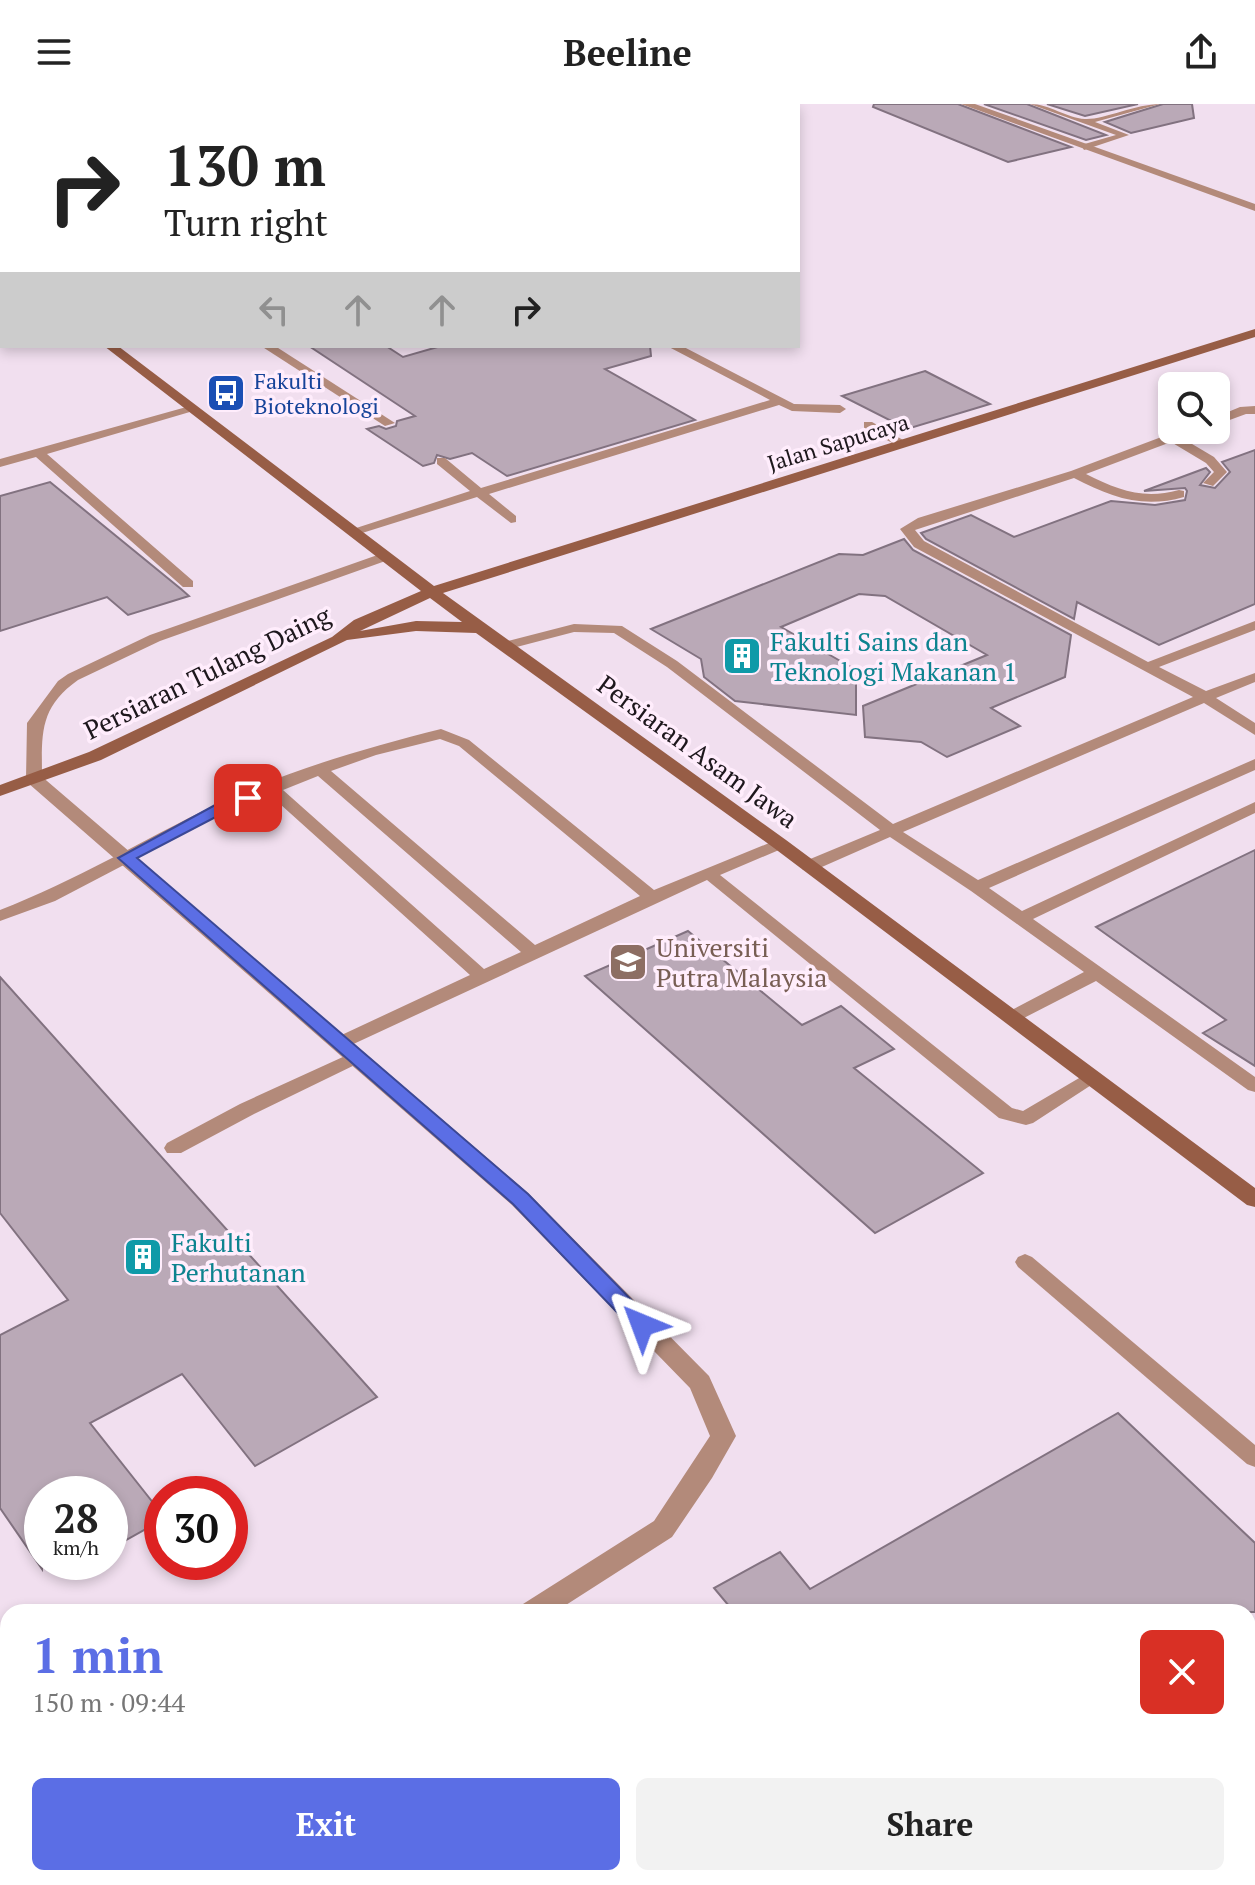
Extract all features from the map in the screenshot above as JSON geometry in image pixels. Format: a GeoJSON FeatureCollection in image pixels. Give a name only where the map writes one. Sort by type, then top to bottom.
{"type":"FeatureCollection","features":[{"type":"Feature","properties":{"kind":"street"},"geometry":{"type":"LineString","coordinates":[[966,104],[1255,208]]}},
{"type":"Feature","properties":{"kind":"street","name":"Jalan Sapucaya"},"geometry":{"type":"LineString","coordinates":[[433,591],[1255,333]]}},
{"type":"Feature","properties":{"kind":"street","name":"Persiaran Asam Jawa"},"geometry":{"type":"LineString","coordinates":[[113,348],[482,630],[780,844],[1255,1199]]}},
{"type":"Feature","properties":{"kind":"street","name":"Persiaran Tulang Daing"},"geometry":{"type":"LineString","coordinates":[[0,791],[95,756],[338,640],[360,623],[433,591]]}},
{"type":"Feature","properties":{"kind":"street"},"geometry":{"type":"LineString","coordinates":[[338,640],[400,625],[434,624],[482,630]]}},
{"type":"Feature","properties":{"kind":"street"},"geometry":{"type":"LineString","coordinates":[[34,779],[520,1199],[700,1383],[723,1436],[663,1529],[546,1604]]}},
{"type":"Feature","properties":{"kind":"lane"},"geometry":{"type":"LineString","coordinates":[[1034,104],[1125,135],[1084,147]]}},
{"type":"Feature","properties":{"kind":"lane"},"geometry":{"type":"LineString","coordinates":[[1085,122],[1156,104]]}},
{"type":"Feature","properties":{"kind":"lane"},"geometry":{"type":"LineString","coordinates":[[270,348],[389,423]]}},
{"type":"Feature","properties":{"kind":"lane"},"geometry":{"type":"LineString","coordinates":[[677,348],[792,407],[840,409]]}},
{"type":"Feature","properties":{"kind":"lane"},"geometry":{"type":"LineString","coordinates":[[354,531],[780,401]]}},
{"type":"Feature","properties":{"kind":"lane"},"geometry":{"type":"LineString","coordinates":[[0,463],[194,409]]}},
{"type":"Feature","properties":{"kind":"lane"},"geometry":{"type":"LineString","coordinates":[[1230,416],[1255,410]]}},
{"type":"Feature","properties":{"kind":"lane"},"geometry":{"type":"LineString","coordinates":[[868,425],[904,444]]}},
{"type":"Feature","properties":{"kind":"lane"},"geometry":{"type":"LineString","coordinates":[[1158,442],[1075,474],[923,521],[907,529],[919,544],[1205,697],[1255,730]]}},
{"type":"Feature","properties":{"kind":"lane"},"geometry":{"type":"LineString","coordinates":[[1184,444],[1210,460],[1221,472],[1209,483]]}},
{"type":"Feature","properties":{"kind":"lane"},"geometry":{"type":"LineString","coordinates":[[38,452],[188,584]]}},
{"type":"Feature","properties":{"kind":"lane"},"geometry":{"type":"LineString","coordinates":[[441,461],[511,519]]}},
{"type":"Feature","properties":{"kind":"lane"},"geometry":{"type":"LineString","coordinates":[[1075,474],[1130,498],[1161,501],[1179,494]]}},
{"type":"Feature","properties":{"kind":"lane"},"geometry":{"type":"LineString","coordinates":[[34,779],[35,723],[63,684],[73,677],[155,638],[386,556]]}},
{"type":"Feature","properties":{"kind":"lane"},"geometry":{"type":"LineString","coordinates":[[1147,667],[1255,625]]}},
{"type":"Feature","properties":{"kind":"lane"},"geometry":{"type":"LineString","coordinates":[[505,646],[574,628],[617,629],[672,664],[890,830],[977,887],[1255,1086]]}},
{"type":"Feature","properties":{"kind":"lane"},"geometry":{"type":"LineString","coordinates":[[809,866],[1255,677]]}},
{"type":"Feature","properties":{"kind":"lane"},"geometry":{"type":"LineString","coordinates":[[0,916],[49,897],[223,807],[371,752],[431,736],[452,736],[652,897]]}},
{"type":"Feature","properties":{"kind":"lane"},"geometry":{"type":"LineString","coordinates":[[977,887],[1255,764]]}},
{"type":"Feature","properties":{"kind":"lane"},"geometry":{"type":"LineString","coordinates":[[320,770],[532,952]]}},
{"type":"Feature","properties":{"kind":"lane"},"geometry":{"type":"LineString","coordinates":[[272,788],[482,977]]}},
{"type":"Feature","properties":{"kind":"lane"},"geometry":{"type":"LineString","coordinates":[[1019,919],[1255,807]]}},
{"type":"Feature","properties":{"kind":"lane"},"geometry":{"type":"LineString","coordinates":[[174,1148],[482,977],[652,897],[780,844]]}},
{"type":"Feature","properties":{"kind":"lane"},"geometry":{"type":"LineString","coordinates":[[709,874],[1006,1113],[1026,1118],[1093,1078]]}},
{"type":"Feature","properties":{"kind":"lane"},"geometry":{"type":"LineString","coordinates":[[1012,1017],[1097,973]]}},
{"type":"Feature","properties":{"kind":"lane"},"geometry":{"type":"LineString","coordinates":[[1025,1262],[1255,1458]]}},
{"type":"Feature","properties":{"kind":"building"},"geometry":{"type":"Polygon","coordinates":[[[874,104],[958,104],[1071,147],[1008,162],[873,107],[874,104]]]}},
{"type":"Feature","properties":{"kind":"building"},"geometry":{"type":"Polygon","coordinates":[[[984,104],[1027,104],[1106,135],[1086,140],[984,104]]]}},
{"type":"Feature","properties":{"kind":"building"},"geometry":{"type":"Polygon","coordinates":[[[1047,104],[1138,104],[1085,116],[1047,104]]]}},
{"type":"Feature","properties":{"kind":"building"},"geometry":{"type":"Polygon","coordinates":[[[1163,104],[1192,104],[1194,118],[1131,133],[1105,122],[1163,104]]]}},
{"type":"Feature","properties":{"kind":"building"},"geometry":{"type":"Polygon","coordinates":[[[312,348],[389,348],[403,357],[434,348],[650,348],[651,356],[605,369],[695,420],[507,476],[472,453],[450,459],[437,455],[434,463],[423,466],[367,429],[379,426],[386,429],[396,426],[397,421],[415,416],[312,348]]]}},
{"type":"Feature","properties":{"kind":"building"},"geometry":{"type":"Polygon","coordinates":[[[925,371],[990,404],[907,429],[842,396],[925,371]]]}},
{"type":"Feature","properties":{"kind":"building"},"geometry":{"type":"Polygon","coordinates":[[[1255,450],[1255,604],[1159,645],[1077,602],[1074,619],[926,539],[921,533],[971,515],[1014,537],[1111,501],[1155,505],[1185,500],[1185,488],[1144,491],[1206,468],[1210,472],[1200,485],[1215,488],[1230,472],[1222,462],[1255,450]]]}},
{"type":"Feature","properties":{"kind":"building"},"geometry":{"type":"Polygon","coordinates":[[[50,482],[189,596],[128,615],[107,597],[0,631],[0,496],[50,482]]]}},
{"type":"Feature","properties":{"kind":"building","name":"Fakulti Sains dan Teknologi Makanan 1"},"geometry":{"type":"Polygon","coordinates":[[[904,539],[913,550],[1071,635],[1065,677],[991,708],[1020,726],[947,757],[921,742],[865,737],[863,706],[987,655],[885,596],[859,594],[781,627],[856,670],[856,715],[735,701],[704,677],[701,659],[651,629],[839,554],[863,555],[904,539]]]}},
{"type":"Feature","properties":{"kind":"building"},"geometry":{"type":"Polygon","coordinates":[[[1255,850],[1255,1066],[1203,1033],[1226,1020],[1096,927],[1255,850]]]}},
{"type":"Feature","properties":{"kind":"building"},"geometry":{"type":"Polygon","coordinates":[[[688,931],[802,1025],[841,1006],[894,1049],[854,1068],[983,1173],[875,1233],[585,976],[688,931]]]}},
{"type":"Feature","properties":{"kind":"building","name":"Fakulti Perhutanan"},"geometry":{"type":"Polygon","coordinates":[[[0,977],[377,1397],[255,1466],[182,1374],[90,1423],[144,1491],[144,1530],[128,1539],[128,1476],[24,1476],[24,1543],[0,1508],[0,1335],[68,1300],[0,1213],[0,977]]]}},
{"type":"Feature","properties":{"kind":"building"},"geometry":{"type":"Polygon","coordinates":[[[1118,1413],[1255,1543],[1255,1604],[727,1604],[714,1588],[780,1552],[810,1589],[1118,1413]]]}},
{"type":"Feature","properties":{"kind":"place","name":"Fakulti Bioteknologi"},"geometry":{"type":"Point","coordinates":[226,393]}},
{"type":"Feature","properties":{"kind":"place","name":"Fakulti Sains dan Teknologi Makanan 1"},"geometry":{"type":"Point","coordinates":[742,656]}},
{"type":"Feature","properties":{"kind":"place","name":"Universiti Putra Malaysia"},"geometry":{"type":"Point","coordinates":[628,962]}},
{"type":"Feature","properties":{"kind":"place","name":"Fakulti Perhutanan"},"geometry":{"type":"Point","coordinates":[143,1257]}},
{"type":"Feature","properties":{"kind":"route"},"geometry":{"type":"LineString","coordinates":[[248,798],[223,807],[126,858],[520,1199],[642,1325]]}}]}
